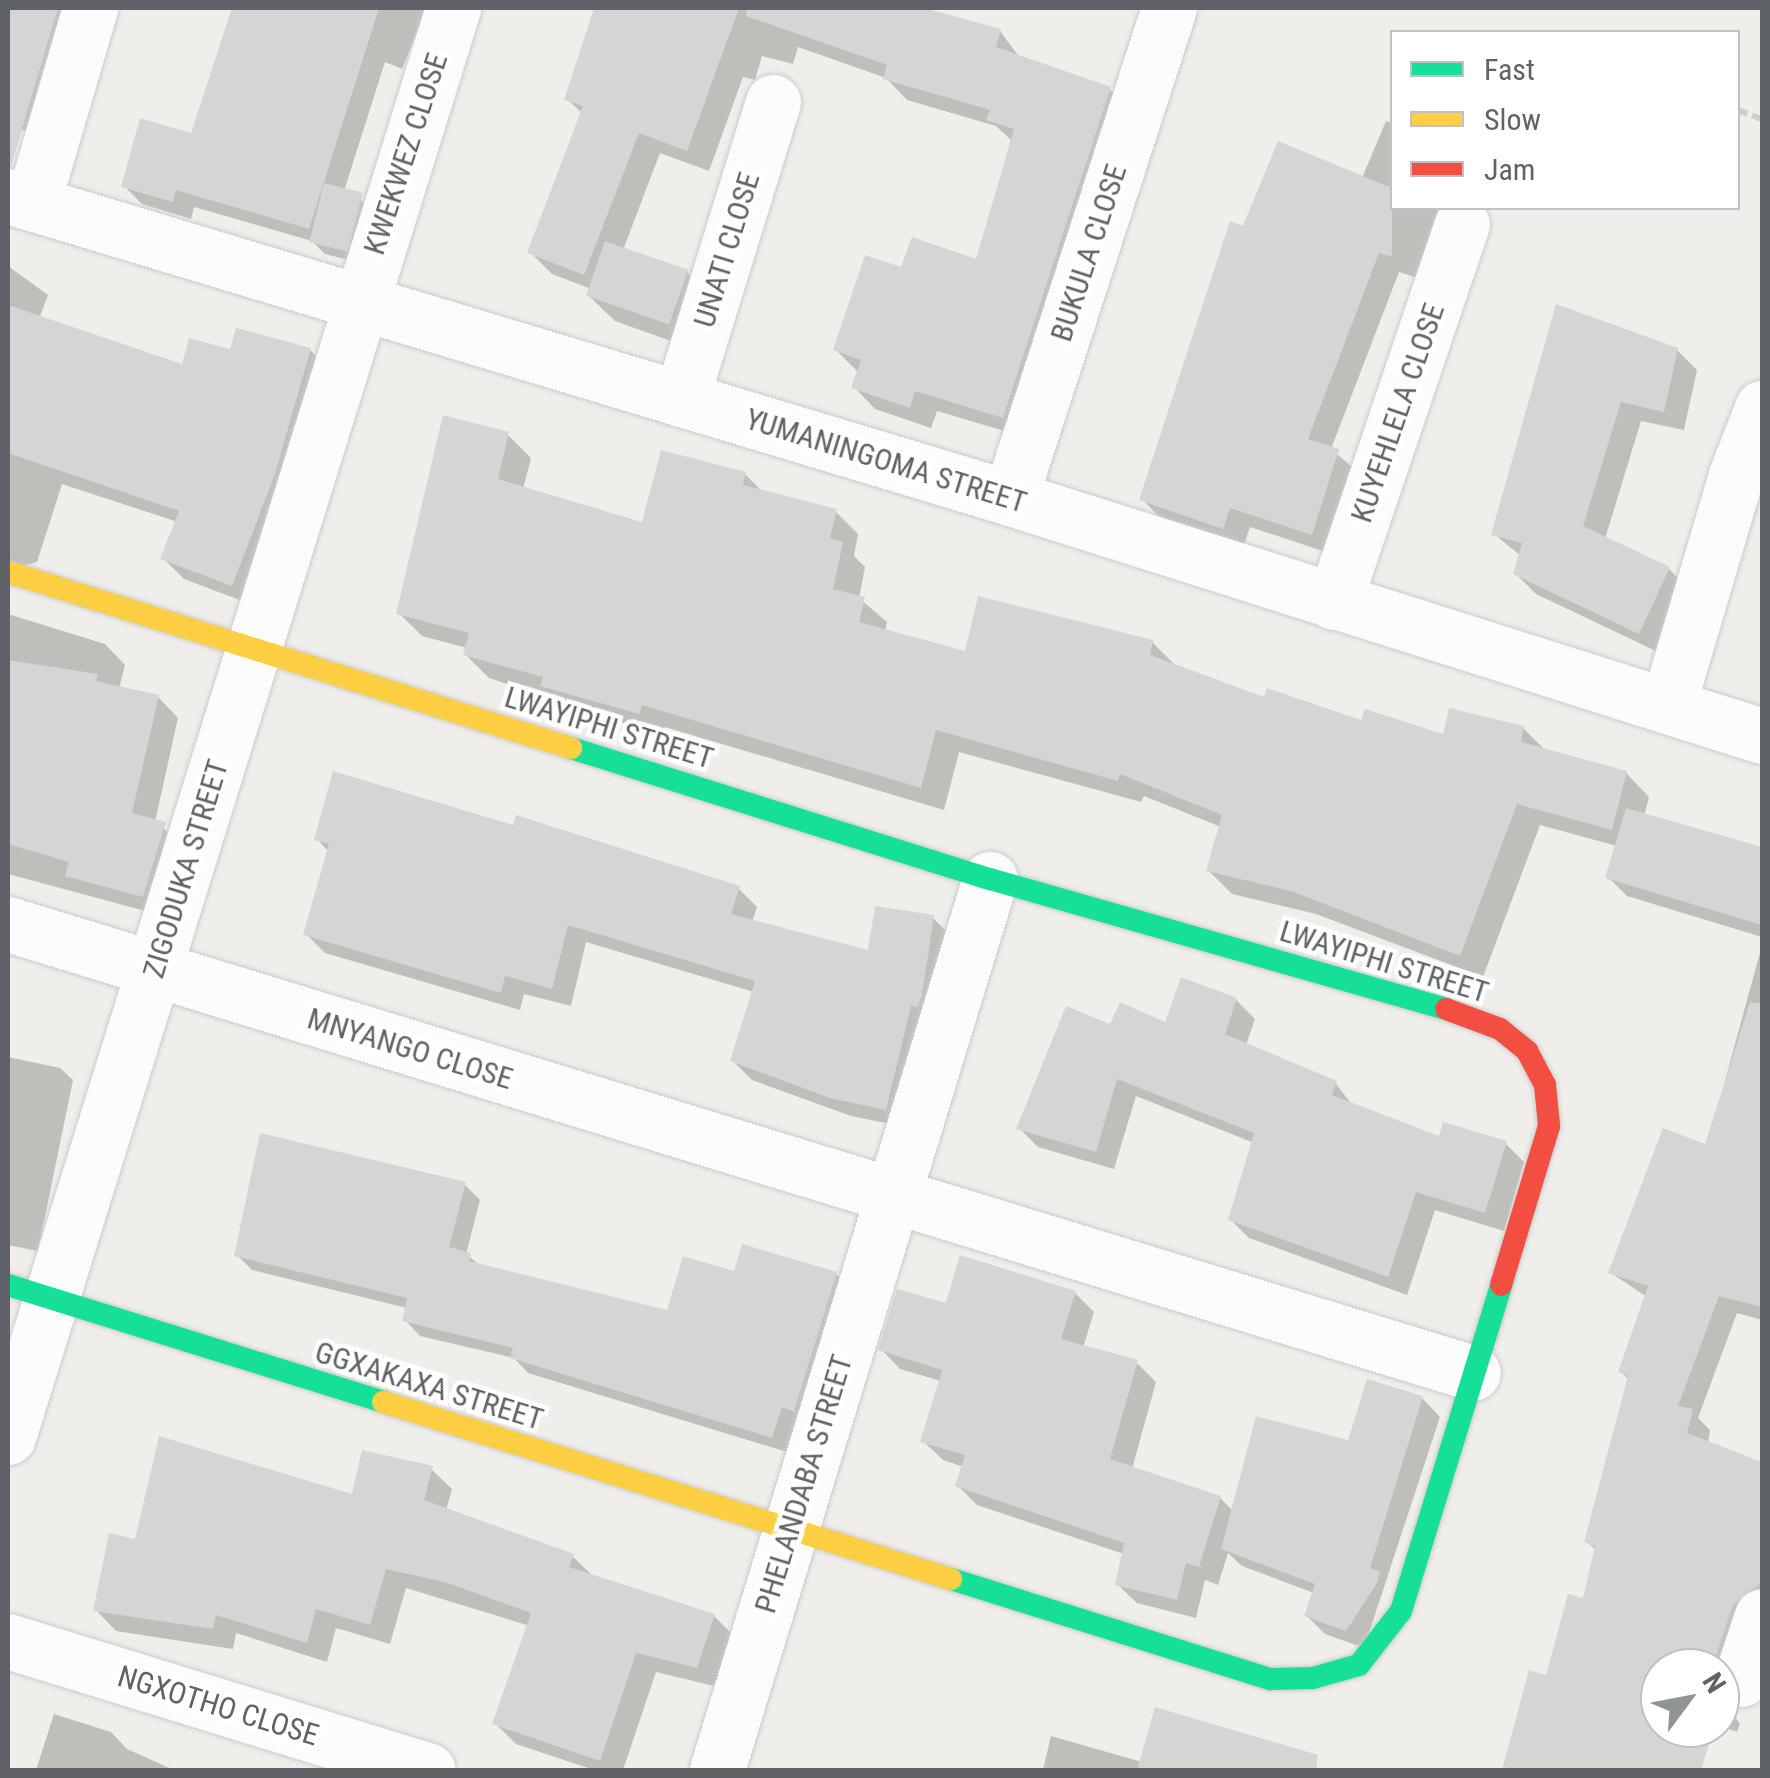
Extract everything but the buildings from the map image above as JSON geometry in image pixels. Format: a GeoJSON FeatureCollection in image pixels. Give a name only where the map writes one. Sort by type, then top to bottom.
{"type":"FeatureCollection","features":[{"type":"Feature","properties":{"kind":"street"},"geometry":{"type":"LineString","coordinates":[[20,199],[90,8]]}},
{"type":"Feature","properties":{"kind":"street","name":"KWEKWEZ CLOSE"},"geometry":{"type":"LineString","coordinates":[[360,300],[453,8]]}},
{"type":"Feature","properties":{"kind":"street","name":"BUKULA CLOSE"},"geometry":{"type":"LineString","coordinates":[[1010,498],[1169,8]]}},
{"type":"Feature","properties":{"kind":"street","name":"UNATI CLOSE"},"geometry":{"type":"LineString","coordinates":[[681,399],[772,102]]}},
{"type":"Feature","properties":{"kind":"street","name":"YUMANINGOMA STREET"},"geometry":{"type":"LineString","coordinates":[[20,199],[1010,498],[1762,736]]}},
{"type":"Feature","properties":{"kind":"street","name":"KUYEHLELA CLOSE"},"geometry":{"type":"LineString","coordinates":[[1334,602],[1462,224]]}},
{"type":"Feature","properties":{"kind":"street","name":"ZIGODUKA STREET"},"geometry":{"type":"LineString","coordinates":[[8,1437],[29,1292],[155,973],[360,300]]}},
{"type":"Feature","properties":{"kind":"street"},"geometry":{"type":"LineString","coordinates":[[1668,705],[1749,479],[1762,408]]}},
{"type":"Feature","properties":{"kind":"street","name":"LWAYIPHI STREET"},"geometry":{"type":"LineString","coordinates":[[8,572],[990,880],[1461,1013],[1500,1028],[1526,1051],[1545,1085],[1549,1126],[1401,1610],[1360,1666],[1313,1678],[1271,1679],[790,1530]]}},
{"type":"Feature","properties":{"kind":"street","name":"PHELANDABA STREET"},"geometry":{"type":"LineString","coordinates":[[717,1770],[990,880]]}},
{"type":"Feature","properties":{"kind":"street","name":"MNYANGO CLOSE"},"geometry":{"type":"LineString","coordinates":[[8,924],[155,973],[666,1125],[892,1197]]}},
{"type":"Feature","properties":{"kind":"street"},"geometry":{"type":"LineString","coordinates":[[892,1197],[1473,1373]]}},
{"type":"Feature","properties":{"kind":"street","name":"GGXAKAXA STREET"},"geometry":{"type":"LineString","coordinates":[[29,1292],[790,1530]]}},
{"type":"Feature","properties":{"kind":"street"},"geometry":{"type":"LineString","coordinates":[[1742,1679],[1762,1616]]}},
{"type":"Feature","properties":{"kind":"street","name":"NGXOTHO CLOSE"},"geometry":{"type":"LineString","coordinates":[[8,1641],[428,1770]]}},
{"type":"Feature","properties":{"kind":"traffic: fast"},"geometry":{"type":"LineString","coordinates":[[571,748],[990,879],[1446,1009]]}},
{"type":"Feature","properties":{"kind":"traffic: fast"},"geometry":{"type":"LineString","coordinates":[[8,1285],[383,1402]]}},
{"type":"Feature","properties":{"kind":"traffic: fast"},"geometry":{"type":"LineString","coordinates":[[951,1579],[1271,1679],[1313,1678],[1359,1665],[1401,1611],[1501,1285]]}},
{"type":"Feature","properties":{"kind":"traffic: slow"},"geometry":{"type":"LineString","coordinates":[[8,572],[571,748]]}},
{"type":"Feature","properties":{"kind":"traffic: slow"},"geometry":{"type":"LineString","coordinates":[[383,1402],[951,1579]]}},
{"type":"Feature","properties":{"kind":"traffic: jam"},"geometry":{"type":"LineString","coordinates":[[1446,1009],[1500,1029],[1527,1051],[1545,1085],[1549,1126],[1501,1285]]}}]}
